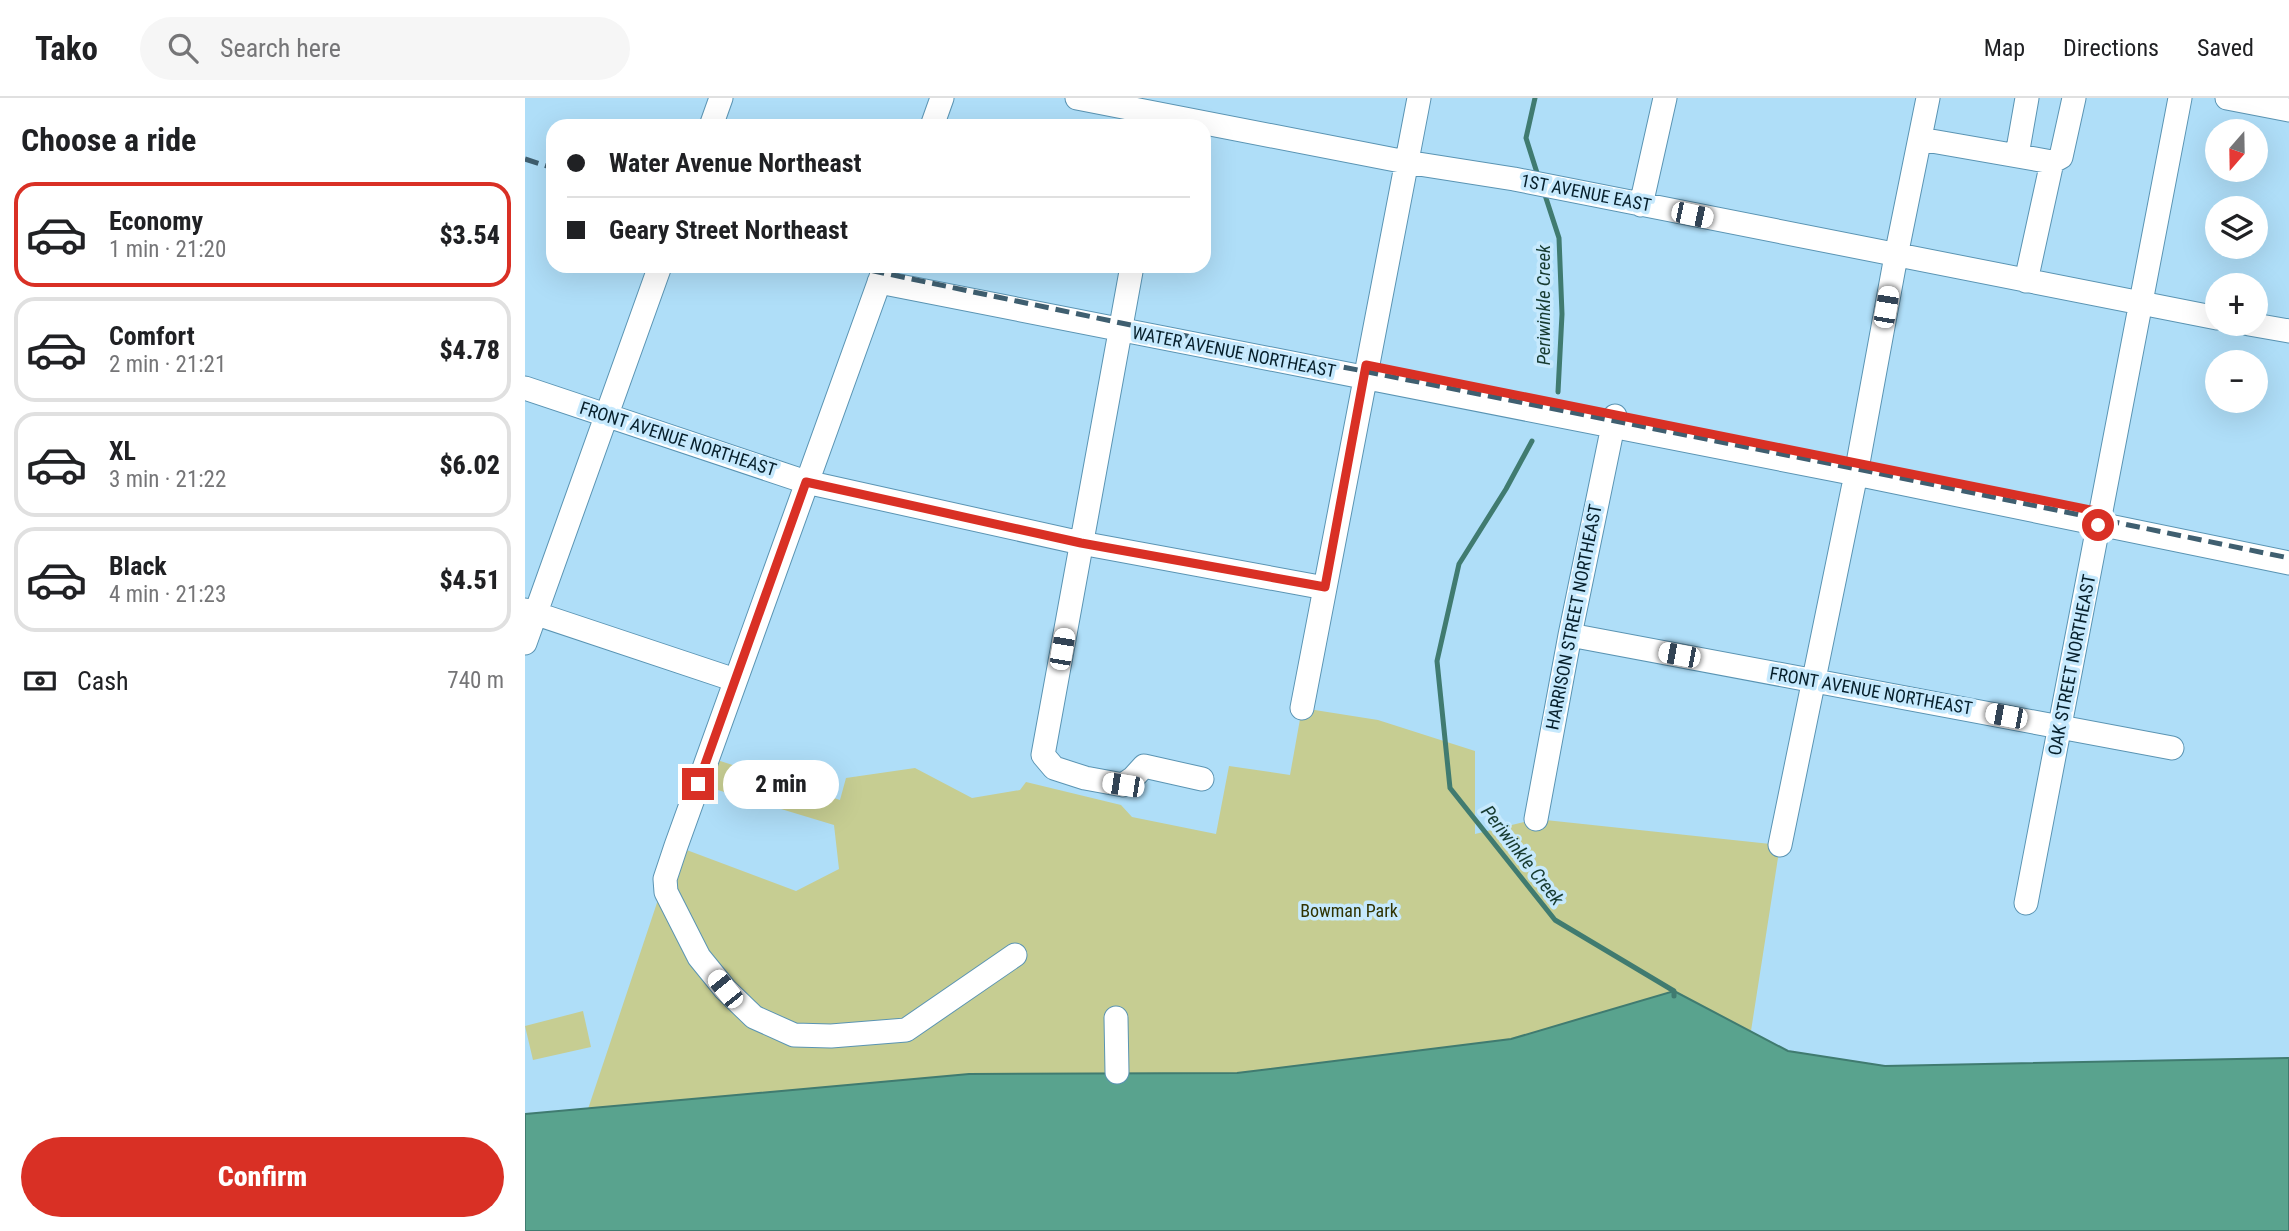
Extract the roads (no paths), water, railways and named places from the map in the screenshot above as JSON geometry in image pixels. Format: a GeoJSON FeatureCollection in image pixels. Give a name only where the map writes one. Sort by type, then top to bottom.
{"type":"FeatureCollection","features":[{"type":"Feature","properties":{"kind":"street"},"geometry":{"type":"LineString","coordinates":[[713,119],[720,98]]}},
{"type":"Feature","properties":{"kind":"street"},"geometry":{"type":"LineString","coordinates":[[934,119],[942,98]]}},
{"type":"Feature","properties":{"kind":"street","name":"1ST AVENUE EAST"},"geometry":{"type":"LineString","coordinates":[[1077,98],[1190,119]]}},
{"type":"Feature","properties":{"kind":"street"},"geometry":{"type":"LineString","coordinates":[[1302,708],[1419,98]]}},
{"type":"Feature","properties":{"kind":"street"},"geometry":{"type":"LineString","coordinates":[[1641,205],[1665,98]]}},
{"type":"Feature","properties":{"kind":"street"},"geometry":{"type":"LineString","coordinates":[[1780,845],[1815,680],[1928,98]]}},
{"type":"Feature","properties":{"kind":"street"},"geometry":{"type":"LineString","coordinates":[[2017,155],[2027,98]]}},
{"type":"Feature","properties":{"kind":"street"},"geometry":{"type":"LineString","coordinates":[[1920,139],[2052,162],[2061,157],[2074,98]]}},
{"type":"Feature","properties":{"kind":"street","name":"OAK STREET NORTHEAST"},"geometry":{"type":"LineString","coordinates":[[2026,903],[2180,98]]}},
{"type":"Feature","properties":{"kind":"street"},"geometry":{"type":"LineString","coordinates":[[2227,98],[2289,110]]}},
{"type":"Feature","properties":{"kind":"street","name":"1ST AVENUE EAST"},"geometry":{"type":"LineString","coordinates":[[1211,123],[1406,162],[1594,194],[2205,316]]}},
{"type":"Feature","properties":{"kind":"street"},"geometry":{"type":"LineString","coordinates":[[2026,281],[2052,162]]}},
{"type":"Feature","properties":{"kind":"street"},"geometry":{"type":"LineString","coordinates":[[525,643],[530,611],[607,415],[658,273]]}},
{"type":"Feature","properties":{"kind":"street"},"geometry":{"type":"LineString","coordinates":[[882,273],[665,879],[666,892],[699,957],[725,989],[754,1017],[794,1035],[831,1036],[906,1030],[1015,955]]}},
{"type":"Feature","properties":{"kind":"street","name":"WATER AVENUE NORTHEAST"},"geometry":{"type":"LineString","coordinates":[[887,273],[1121,324],[2099,518],[2289,553]]}},
{"type":"Feature","properties":{"kind":"street"},"geometry":{"type":"LineString","coordinates":[[1131,273],[1043,755],[1054,768],[1085,778],[1123,785],[1133,779],[1144,766],[1202,779]]}},
{"type":"Feature","properties":{"kind":"street"},"geometry":{"type":"LineString","coordinates":[[2268,327],[2289,331]]}},
{"type":"Feature","properties":{"kind":"street","name":"FRONT AVENUE NORTHEAST"},"geometry":{"type":"LineString","coordinates":[[525,388],[806,482],[1081,543],[1325,587]]}},
{"type":"Feature","properties":{"kind":"street","name":"HARRISON STREET NORTHEAST"},"geometry":{"type":"LineString","coordinates":[[1536,819],[1614,421]]}},
{"type":"Feature","properties":{"kind":"street","name":"WATER AVENUE NORTHEAST"},"geometry":{"type":"LineString","coordinates":[[2099,518],[2289,563]]}},
{"type":"Feature","properties":{"kind":"street"},"geometry":{"type":"LineString","coordinates":[[530,611],[735,680]]}},
{"type":"Feature","properties":{"kind":"street","name":"FRONT AVENUE NORTHEAST"},"geometry":{"type":"LineString","coordinates":[[1570,635],[2172,748]]}},
{"type":"Feature","properties":{"kind":"street"},"geometry":{"type":"LineString","coordinates":[[1116,1018],[1117,1072]]}},
{"type":"Feature","properties":{"kind":"waterway","name":"Periwinkle Creek"},"geometry":{"type":"LineString","coordinates":[[1535,98],[1526,138],[1538,176]]}},
{"type":"Feature","properties":{"kind":"waterway","name":"Periwinkle Creek"},"geometry":{"type":"LineString","coordinates":[[1544,192],[1559,238],[1562,314],[1558,392]]}},
{"type":"Feature","properties":{"kind":"waterway","name":"Periwinkle Creek"},"geometry":{"type":"LineString","coordinates":[[1532,441],[1506,489],[1459,564],[1437,661],[1450,788],[1555,920],[1674,991],[1674,996]]}},
{"type":"Feature","properties":{"kind":"railway"},"geometry":{"type":"LineString","coordinates":[[525,159],[546,166]]}},
{"type":"Feature","properties":{"kind":"railway"},"geometry":{"type":"LineString","coordinates":[[883,273],[2289,558]]}},
{"type":"Feature","properties":{"kind":"park label","name":"Bowman Park"},"geometry":{"type":"Point","coordinates":[1349,911]}}]}
